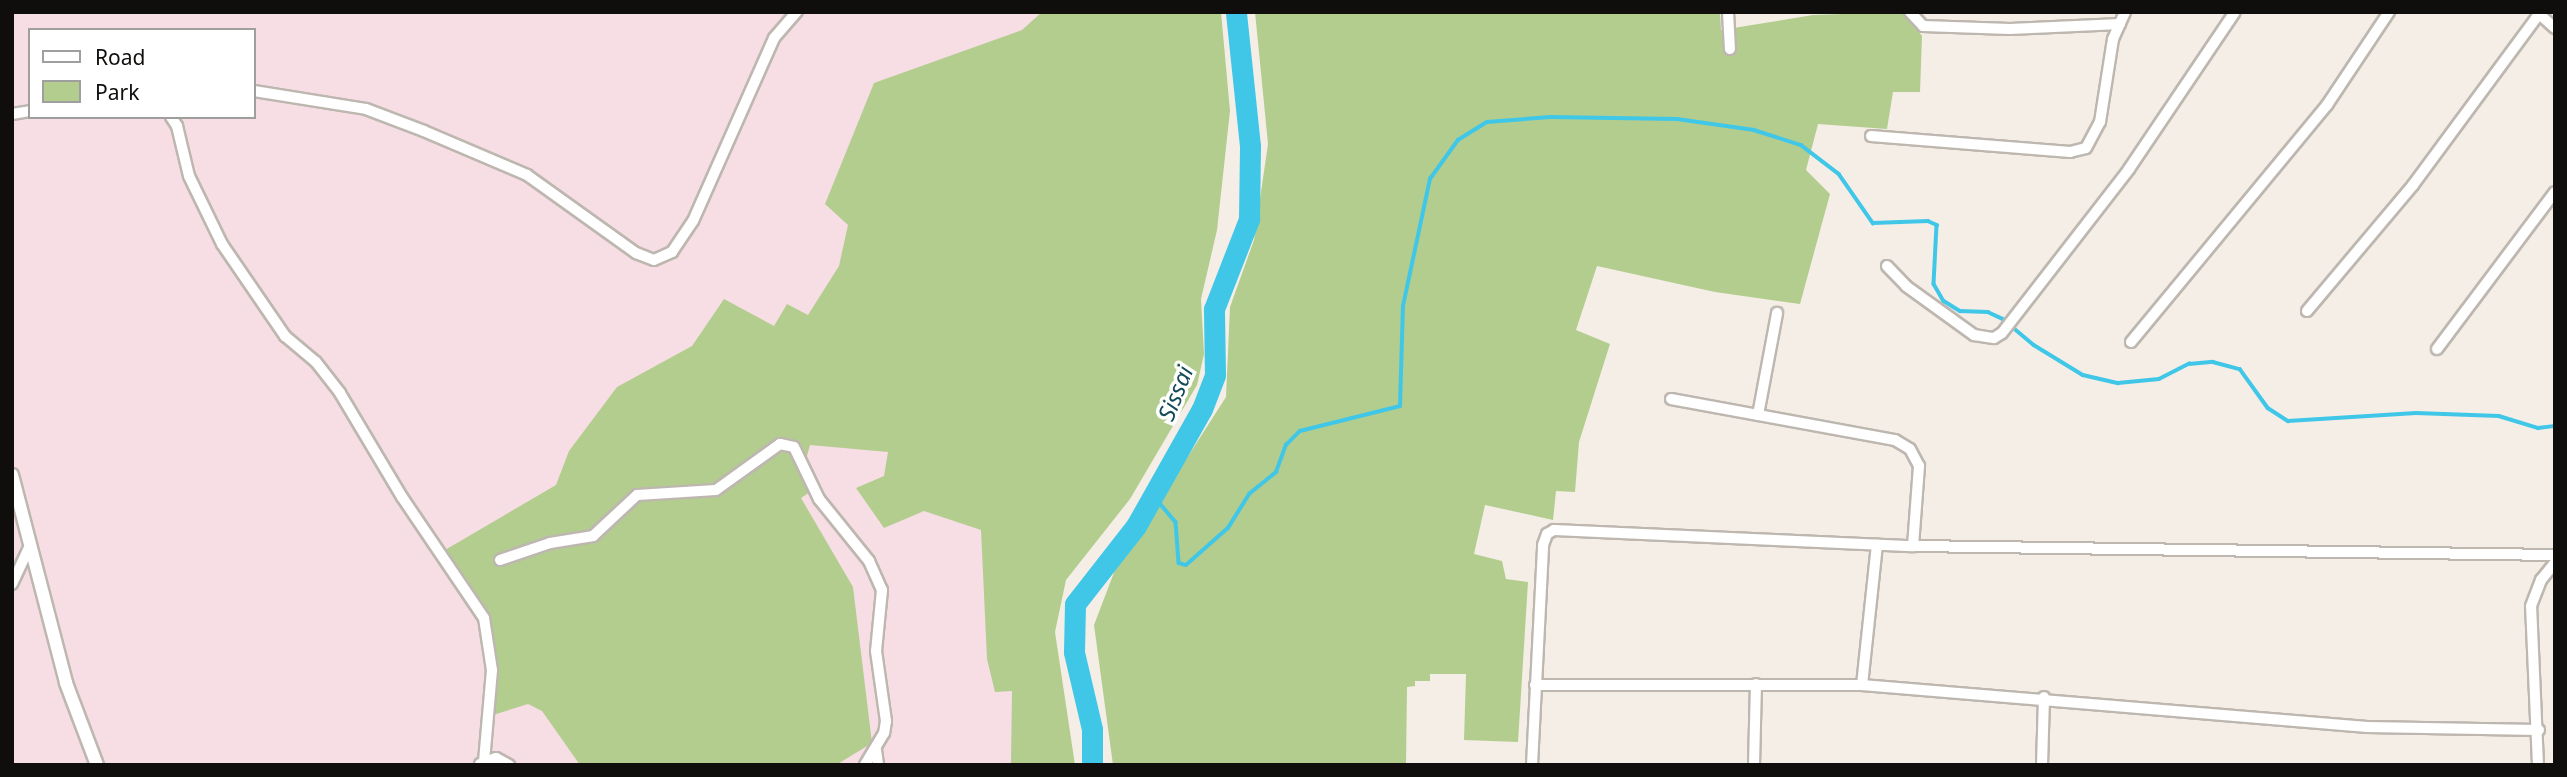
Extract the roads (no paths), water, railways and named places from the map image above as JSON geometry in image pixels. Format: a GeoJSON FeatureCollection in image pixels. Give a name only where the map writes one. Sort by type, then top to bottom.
{"type":"FeatureCollection","features":[{"type":"Feature","properties":{"kind":"street"},"geometry":{"type":"LineString","coordinates":[[256,91],[366,109],[424,131],[527,175],[645,259],[654,260],[672,252],[693,221],[774,38],[797,12]]}},
{"type":"Feature","properties":{"kind":"street"},"geometry":{"type":"LineString","coordinates":[[1728,12],[1730,49]]}},
{"type":"Feature","properties":{"kind":"street"},"geometry":{"type":"LineString","coordinates":[[1910,12],[1923,26],[2010,29],[2120,24]]}},
{"type":"Feature","properties":{"kind":"street"},"geometry":{"type":"LineString","coordinates":[[1871,135],[2070,152],[2086,148],[2100,122],[2120,24],[2125,12]]}},
{"type":"Feature","properties":{"kind":"street"},"geometry":{"type":"LineString","coordinates":[[1887,266],[1906,286],[1974,335],[1994,338],[2002,334],[2129,169],[2235,12]]}},
{"type":"Feature","properties":{"kind":"street"},"geometry":{"type":"LineString","coordinates":[[2131,342],[2327,105],[2389,12]]}},
{"type":"Feature","properties":{"kind":"street"},"geometry":{"type":"LineString","coordinates":[[2307,311],[2413,185],[2538,13],[2555,28]]}},
{"type":"Feature","properties":{"kind":"street"},"geometry":{"type":"LineString","coordinates":[[172,119],[177,126],[189,176],[222,244],[285,336],[316,362],[340,393],[389,477],[484,618],[492,670],[482,763],[496,758],[509,765]]}},
{"type":"Feature","properties":{"kind":"street"},"geometry":{"type":"LineString","coordinates":[[2437,349],[2555,192]]}},
{"type":"Feature","properties":{"kind":"street"},"geometry":{"type":"LineString","coordinates":[[1758,415],[1777,313]]}},
{"type":"Feature","properties":{"kind":"street"},"geometry":{"type":"LineString","coordinates":[[1671,399],[1895,440],[1910,449],[1919,466],[1913,546]]}},
{"type":"Feature","properties":{"kind":"street"},"geometry":{"type":"LineString","coordinates":[[500,560],[550,543],[593,536],[637,495],[716,490],[780,444],[794,447],[819,499],[869,561],[882,590],[876,651],[886,721],[876,751],[865,765]]}},
{"type":"Feature","properties":{"kind":"street"},"geometry":{"type":"LineString","coordinates":[[12,475],[28,549],[66,683],[97,765]]}},
{"type":"Feature","properties":{"kind":"street"},"geometry":{"type":"LineString","coordinates":[[1532,765],[1543,545],[1549,532],[1913,546],[2555,555]]}},
{"type":"Feature","properties":{"kind":"street"},"geometry":{"type":"LineString","coordinates":[[1862,685],[1877,545]]}},
{"type":"Feature","properties":{"kind":"street"},"geometry":{"type":"LineString","coordinates":[[12,584],[28,549]]}},
{"type":"Feature","properties":{"kind":"street"},"geometry":{"type":"LineString","coordinates":[[2538,765],[2539,730],[2531,606],[2541,580],[2555,564]]}},
{"type":"Feature","properties":{"kind":"street"},"geometry":{"type":"LineString","coordinates":[[1754,765],[1756,684]]}},
{"type":"Feature","properties":{"kind":"street"},"geometry":{"type":"LineString","coordinates":[[1535,685],[1862,685],[2044,697],[2367,727],[2539,730]]}},
{"type":"Feature","properties":{"kind":"street"},"geometry":{"type":"LineString","coordinates":[[2042,765],[2044,697]]}},
{"type":"Feature","properties":{"kind":"street"},"geometry":{"type":"LineString","coordinates":[[876,751],[877,765]]}},
{"type":"Feature","properties":{"kind":"waterway","name":"Sissai"},"geometry":{"type":"LineString","coordinates":[[1092,765],[1092,729],[1074,652],[1075,604],[1136,526],[1202,409],[1215,375],[1214,309],[1249,219],[1250,146],[1236,12]]}},
{"type":"Feature","properties":{"kind":"waterway"},"geometry":{"type":"LineString","coordinates":[[1153,495],[1176,522],[1179,563],[1186,565],[1228,528],[1249,494],[1276,472],[1286,445],[1300,431],[1400,406],[1403,306],[1430,179],[1458,140],[1487,122],[1550,117],[1677,119],[1754,130],[1801,145],[1839,174],[1873,223],[1928,221],[1937,225],[1934,284],[1944,301],[1960,311],[1988,312],[2003,319],[2034,345],[2083,375],[2118,383],[2159,379],[2189,364],[2213,362],[2240,369],[2268,408],[2288,421],[2416,413],[2499,416],[2538,428],[2555,426]]}}]}
